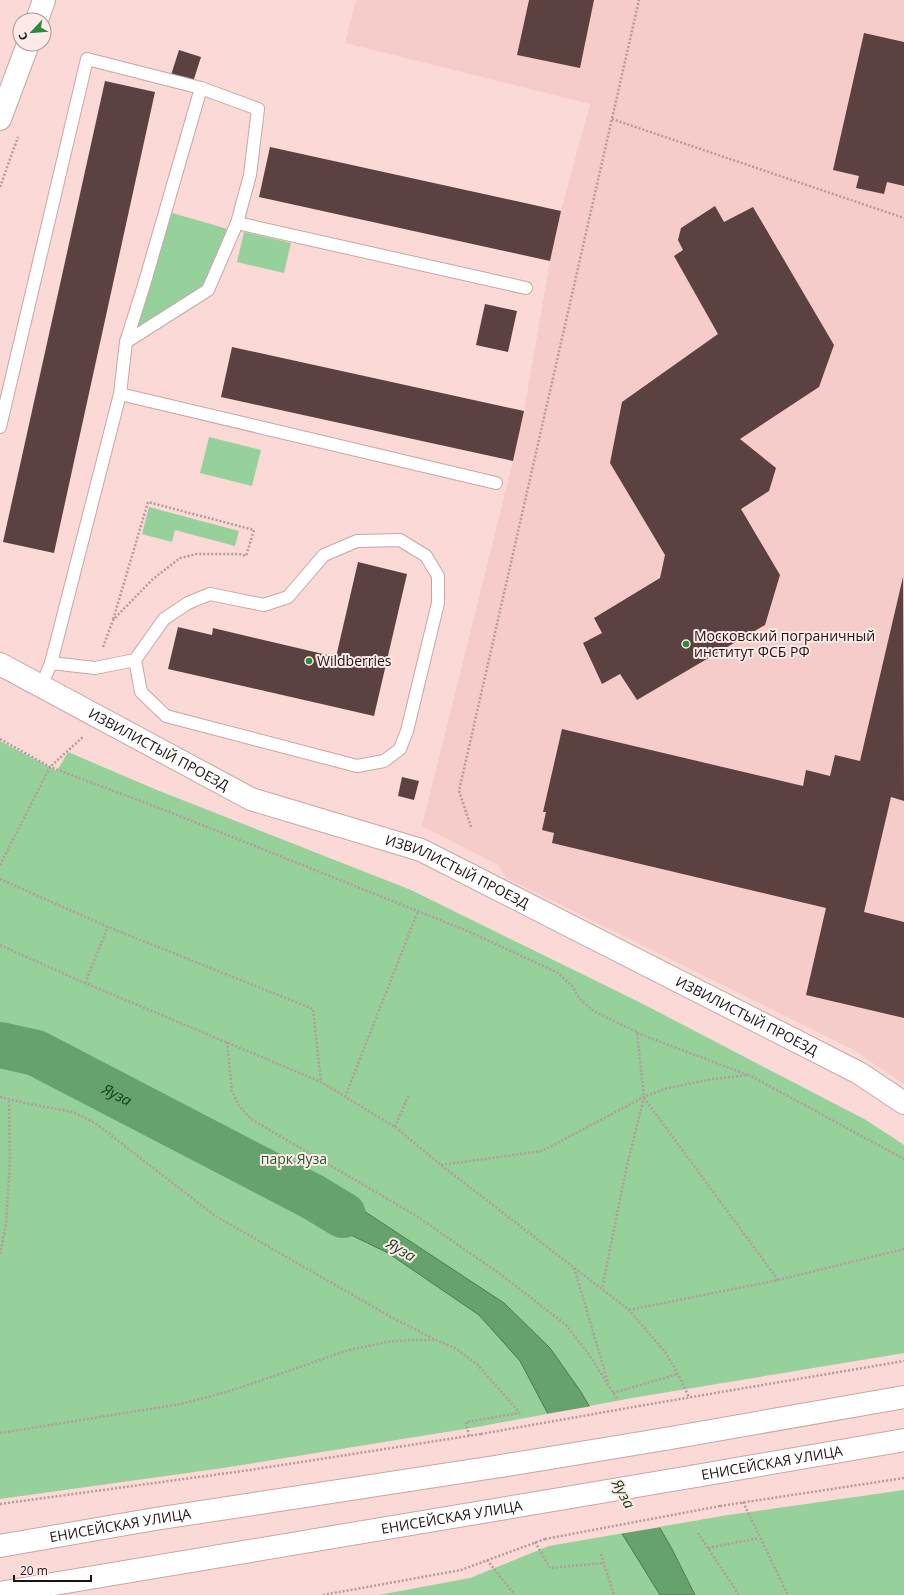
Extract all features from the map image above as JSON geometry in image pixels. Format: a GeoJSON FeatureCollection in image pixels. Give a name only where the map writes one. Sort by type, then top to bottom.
{"type":"FeatureCollection","features":[{"type":"Feature","properties":{"kind":"main road"},"geometry":{"type":"LineString","coordinates":[[40,12],[44,0]]}},
{"type":"Feature","properties":{"kind":"main road"},"geometry":{"type":"LineString","coordinates":[[0,119],[25,52]]}},
{"type":"Feature","properties":{"kind":"main road","name":"ИЗВИЛИСТЫЙ ПРОЕЗД"},"geometry":{"type":"LineString","coordinates":[[0,664],[251,799],[421,850],[859,1073],[904,1104]]}},
{"type":"Feature","properties":{"kind":"main road","name":"ЕНИСЕЙСКАЯ УЛИЦА"},"geometry":{"type":"LineString","coordinates":[[0,1546],[155,1519],[501,1466],[665,1439],[904,1397]]}},
{"type":"Feature","properties":{"kind":"main road","name":"ЕНИСЕЙСКАЯ УЛИЦА"},"geometry":{"type":"LineString","coordinates":[[1,1593],[904,1440]]}},
{"type":"Feature","properties":{"kind":"lane"},"geometry":{"type":"LineString","coordinates":[[0,427],[87,59],[201,88],[258,109],[250,175],[237,223],[208,290],[126,342]]}},
{"type":"Feature","properties":{"kind":"lane"},"geometry":{"type":"LineString","coordinates":[[41,687],[51,663],[120,394],[126,342],[201,88]]}},
{"type":"Feature","properties":{"kind":"lane"},"geometry":{"type":"LineString","coordinates":[[237,223],[526,288]]}},
{"type":"Feature","properties":{"kind":"lane"},"geometry":{"type":"LineString","coordinates":[[120,394],[496,483]]}},
{"type":"Feature","properties":{"kind":"lane"},"geometry":{"type":"LineString","coordinates":[[51,663],[95,668],[135,660],[164,619],[188,603],[210,594],[264,605],[288,597],[324,555],[357,541],[400,540],[426,556],[438,576],[438,603],[407,731],[400,749],[384,761],[357,766],[166,716],[141,692],[135,660]]}},
{"type":"Feature","properties":{"kind":"path"},"geometry":{"type":"LineString","coordinates":[[471,827],[459,791],[639,0]]}},
{"type":"Feature","properties":{"kind":"path"},"geometry":{"type":"LineString","coordinates":[[612,119],[904,218]]}},
{"type":"Feature","properties":{"kind":"path"},"geometry":{"type":"LineString","coordinates":[[95,668],[113,620],[148,502],[254,530],[246,556],[239,554],[197,554],[180,558],[153,579],[113,620]]}},
{"type":"Feature","properties":{"kind":"path"},"geometry":{"type":"LineString","coordinates":[[0,865],[50,767],[102,719]]}},
{"type":"Feature","properties":{"kind":"path"},"geometry":{"type":"LineString","coordinates":[[0,739],[50,767],[167,811],[470,932],[558,973],[572,987],[579,998],[595,1012],[637,1032],[749,1075],[904,1159]]}},
{"type":"Feature","properties":{"kind":"path"},"geometry":{"type":"LineString","coordinates":[[0,879],[108,927],[313,1009],[322,1082]]}},
{"type":"Feature","properties":{"kind":"path"},"geometry":{"type":"LineString","coordinates":[[345,1097],[418,911]]}},
{"type":"Feature","properties":{"kind":"path"},"geometry":{"type":"LineString","coordinates":[[85,983],[108,927]]}},
{"type":"Feature","properties":{"kind":"path"},"geometry":{"type":"LineString","coordinates":[[0,945],[85,983],[322,1082],[395,1127],[440,1165],[629,1310],[665,1352],[689,1397]]}},
{"type":"Feature","properties":{"kind":"path"},"geometry":{"type":"LineString","coordinates":[[602,1289],[625,1174],[644,1097],[637,1032]]}},
{"type":"Feature","properties":{"kind":"path"},"geometry":{"type":"LineString","coordinates":[[227,1042],[232,1091],[238,1106],[251,1119],[414,1215],[500,1274],[566,1325],[588,1353],[618,1400]]}},
{"type":"Feature","properties":{"kind":"path"},"geometry":{"type":"LineString","coordinates":[[440,1165],[542,1151],[644,1097],[664,1089],[712,1079],[749,1075]]}},
{"type":"Feature","properties":{"kind":"path"},"geometry":{"type":"LineString","coordinates":[[395,1127],[409,1094]]}},
{"type":"Feature","properties":{"kind":"path"},"geometry":{"type":"LineString","coordinates":[[0,1097],[73,1112],[95,1123],[214,1215],[316,1275],[436,1340],[455,1348],[477,1364],[520,1413],[466,1422],[470,1436]]}},
{"type":"Feature","properties":{"kind":"path"},"geometry":{"type":"LineString","coordinates":[[644,1097],[778,1280]]}},
{"type":"Feature","properties":{"kind":"path"},"geometry":{"type":"LineString","coordinates":[[0,1254],[7,1217],[10,1162],[10,1099]]}},
{"type":"Feature","properties":{"kind":"path"},"geometry":{"type":"LineString","coordinates":[[629,1310],[778,1280],[904,1249]]}},
{"type":"Feature","properties":{"kind":"path"},"geometry":{"type":"LineString","coordinates":[[574,1268],[608,1384]]}},
{"type":"Feature","properties":{"kind":"path"},"geometry":{"type":"LineString","coordinates":[[0,1433],[181,1404],[230,1391],[349,1350],[387,1342],[436,1340]]}},
{"type":"Feature","properties":{"kind":"path"},"geometry":{"type":"LineString","coordinates":[[0,1504],[250,1470],[470,1436],[904,1361]]}},
{"type":"Feature","properties":{"kind":"path"},"geometry":{"type":"LineString","coordinates":[[613,1393],[678,1374]]}},
{"type":"Feature","properties":{"kind":"path"},"geometry":{"type":"LineString","coordinates":[[323,1595],[461,1570],[545,1539],[743,1502],[904,1478]]}},
{"type":"Feature","properties":{"kind":"path"},"geometry":{"type":"LineString","coordinates":[[743,1502],[759,1538],[788,1595]]}},
{"type":"Feature","properties":{"kind":"path"},"geometry":{"type":"LineString","coordinates":[[698,1533],[739,1595]]}},
{"type":"Feature","properties":{"kind":"path"},"geometry":{"type":"LineString","coordinates":[[708,1548],[759,1538]]}},
{"type":"Feature","properties":{"kind":"path"},"geometry":{"type":"LineString","coordinates":[[535,1542],[550,1568],[604,1563]]}},
{"type":"Feature","properties":{"kind":"path"},"geometry":{"type":"LineString","coordinates":[[600,1554],[614,1595]]}},
{"type":"Feature","properties":{"kind":"path"},"geometry":{"type":"LineString","coordinates":[[487,1560],[515,1595]]}},
{"type":"Feature","properties":{"kind":"shaded area","name":"Московский пограничный институт ФСБ РФ"},"geometry":{"type":"Polygon","coordinates":[[[356,0],[904,0],[904,1084],[852,1049],[506,878],[498,865],[422,826],[513,461],[524,411],[550,261],[561,211],[590,104],[345,43],[356,0]]]}},
{"type":"Feature","properties":{"kind":"green space"},"geometry":{"type":"Polygon","coordinates":[[[169,212],[231,230],[205,289],[130,337],[169,212]]]}},
{"type":"Feature","properties":{"kind":"green space"},"geometry":{"type":"Polygon","coordinates":[[[244,232],[291,243],[284,273],[237,262],[244,232]]]}},
{"type":"Feature","properties":{"kind":"green space"},"geometry":{"type":"Polygon","coordinates":[[[209,437],[261,450],[252,486],[200,473],[209,437]]]}},
{"type":"Feature","properties":{"kind":"green space"},"geometry":{"type":"Polygon","coordinates":[[[149,507],[239,531],[235,546],[175,530],[172,542],[142,534],[149,507]]]}},
{"type":"Feature","properties":{"kind":"green space","name":"парк Яуза"},"geometry":{"type":"Polygon","coordinates":[[[0,741],[57,771],[68,752],[157,790],[411,890],[641,1003],[866,1120],[904,1145],[904,1353],[632,1398],[477,1427],[223,1468],[0,1499],[0,741]]]}},
{"type":"Feature","properties":{"kind":"green space"},"geometry":{"type":"Polygon","coordinates":[[[904,1490],[904,1595],[379,1595],[470,1578],[549,1546],[728,1515],[904,1490]]]}},
{"type":"Feature","properties":{"kind":"water"},"geometry":{"type":"Polygon","coordinates":[[[300,1172],[329,1188],[504,1303],[550,1348],[581,1392],[672,1549],[695,1595],[660,1595],[548,1414],[520,1361],[479,1315],[388,1253],[318,1219],[282,1198],[290,1178],[300,1172]]]}},
{"type":"Feature","properties":{"kind":"pier"},"geometry":{"type":"Polygon","coordinates":[[[592,1406],[661,1527],[619,1534],[546,1414],[592,1406]]]}},
{"type":"Feature","properties":{"kind":"building"},"geometry":{"type":"Polygon","coordinates":[[[529,0],[594,0],[580,68],[517,55],[529,0]]]}},
{"type":"Feature","properties":{"kind":"building"},"geometry":{"type":"Polygon","coordinates":[[[864,33],[904,42],[904,186],[887,182],[884,194],[856,188],[859,176],[833,170],[864,33]]]}},
{"type":"Feature","properties":{"kind":"building"},"geometry":{"type":"Polygon","coordinates":[[[179,50],[201,57],[193,82],[171,75],[179,50]]]}},
{"type":"Feature","properties":{"kind":"building"},"geometry":{"type":"Polygon","coordinates":[[[105,81],[155,92],[54,553],[3,542],[105,81]]]}},
{"type":"Feature","properties":{"kind":"building"},"geometry":{"type":"Polygon","coordinates":[[[270,147],[561,211],[550,261],[259,197],[270,147]]]}},
{"type":"Feature","properties":{"kind":"building"},"geometry":{"type":"Polygon","coordinates":[[[715,206],[724,222],[753,207],[834,345],[819,387],[740,439],[776,468],[769,491],[741,509],[780,575],[765,625],[637,700],[620,674],[602,684],[583,643],[602,633],[594,618],[660,578],[665,555],[610,463],[622,402],[718,334],[674,256],[683,250],[678,240],[681,228],[715,206]]]}},
{"type":"Feature","properties":{"kind":"building"},"geometry":{"type":"Polygon","coordinates":[[[485,304],[517,311],[508,352],[476,345],[485,304]]]}},
{"type":"Feature","properties":{"kind":"building"},"geometry":{"type":"Polygon","coordinates":[[[232,347],[524,411],[513,461],[221,397],[232,347]]]}},
{"type":"Feature","properties":{"kind":"building"},"geometry":{"type":"Polygon","coordinates":[[[358,562],[407,574],[374,716],[168,669],[178,627],[212,635],[213,628],[336,657],[358,562]]]}},
{"type":"Feature","properties":{"kind":"building"},"geometry":{"type":"Polygon","coordinates":[[[903,577],[904,801],[891,797],[864,912],[904,922],[904,1018],[806,995],[826,908],[552,843],[554,833],[542,830],[546,812],[543,812],[562,729],[803,786],[806,770],[830,776],[835,755],[860,761],[903,577]]]}},
{"type":"Feature","properties":{"kind":"building"},"geometry":{"type":"Polygon","coordinates":[[[402,777],[419,781],[414,800],[398,796],[402,777]]]}},
{"type":"Feature","properties":{"kind":"waterway","name":"Яуза"},"geometry":{"type":"LineString","coordinates":[[0,1045],[36,1053],[313,1197],[343,1215]]}},
{"type":"Feature","properties":{"kind":"place","name":"Московский пограничный институт ФСБ РФ"},"geometry":{"type":"Point","coordinates":[686,644]}},
{"type":"Feature","properties":{"kind":"place","name":"Wildberries"},"geometry":{"type":"Point","coordinates":[309,661]}}]}
